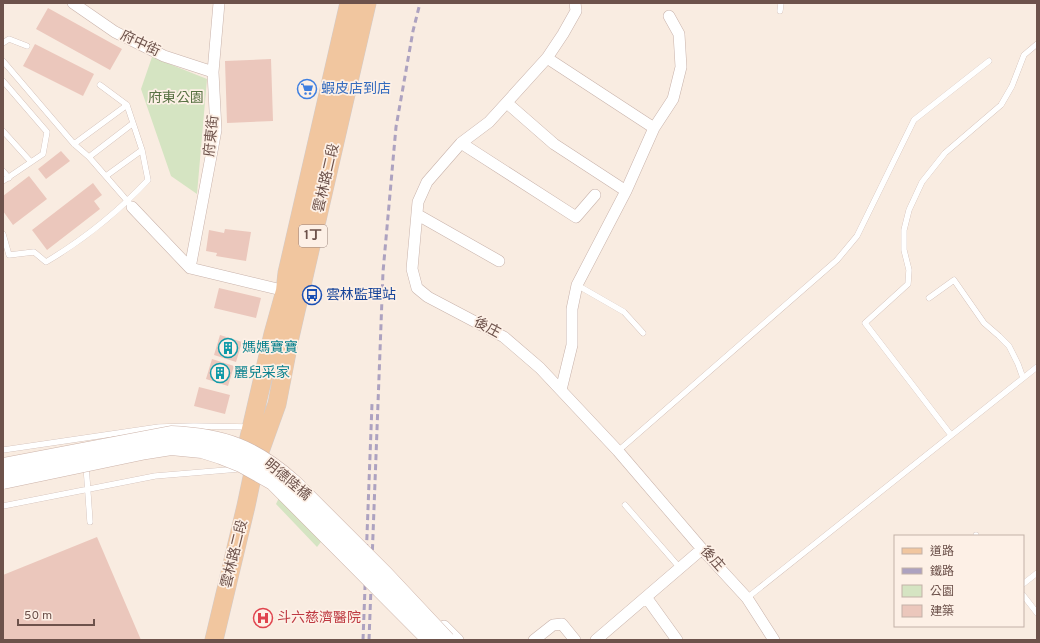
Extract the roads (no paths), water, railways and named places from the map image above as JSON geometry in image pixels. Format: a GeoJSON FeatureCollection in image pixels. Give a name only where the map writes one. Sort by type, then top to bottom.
{"type":"FeatureCollection","features":[{"type":"Feature","properties":{"kind":"main road","name":"雲林路二段"},"geometry":{"type":"LineString","coordinates":[[214,640],[254,468],[277,404],[290,338],[292,293],[289,266],[350,3]]}},
{"type":"Feature","properties":{"kind":"main road","name":"雲林路二段"},"geometry":{"type":"LineString","coordinates":[[254,468],[248,442],[273,334],[292,293],[367,3]]}},
{"type":"Feature","properties":{"kind":"main road","name":"明德陸橋"},"geometry":{"type":"LineString","coordinates":[[3,466],[171,434],[195,435],[216,439],[242,448],[278,469],[294,483],[386,575],[447,640]]}},
{"type":"Feature","properties":{"kind":"main road","name":"明德陸橋"},"geometry":{"type":"LineString","coordinates":[[3,482],[171,447],[202,450],[221,456],[241,464],[273,482],[430,640]]}},
{"type":"Feature","properties":{"kind":"street","name":"府中街"},"geometry":{"type":"LineString","coordinates":[[73,3],[115,32],[164,56],[213,72]]}},
{"type":"Feature","properties":{"kind":"street","name":"府東街"},"geometry":{"type":"LineString","coordinates":[[190,268],[216,130],[213,72],[219,3]]}},
{"type":"Feature","properties":{"kind":"street","name":"後庄"},"geometry":{"type":"LineString","coordinates":[[575,3],[576,11],[547,58],[489,122],[461,143],[426,182],[418,202],[412,269],[417,288],[428,297],[504,337],[540,368],[618,451],[702,549],[747,598],[774,640]]}},
{"type":"Feature","properties":{"kind":"street"},"geometry":{"type":"LineString","coordinates":[[561,390],[572,344],[572,309],[577,285],[626,191],[654,128],[673,99],[681,67],[678,34],[669,16]]}},
{"type":"Feature","properties":{"kind":"street"},"geometry":{"type":"LineString","coordinates":[[547,58],[654,128]]}},
{"type":"Feature","properties":{"kind":"street"},"geometry":{"type":"LineString","coordinates":[[507,103],[554,144],[626,191]]}},
{"type":"Feature","properties":{"kind":"street"},"geometry":{"type":"LineString","coordinates":[[461,143],[576,217],[595,195]]}},
{"type":"Feature","properties":{"kind":"street"},"geometry":{"type":"LineString","coordinates":[[130,204],[190,268],[292,293]]}},
{"type":"Feature","properties":{"kind":"street"},"geometry":{"type":"LineString","coordinates":[[418,215],[499,261]]}},
{"type":"Feature","properties":{"kind":"street"},"geometry":{"type":"LineString","coordinates":[[596,640],[702,549]]}},
{"type":"Feature","properties":{"kind":"street"},"geometry":{"type":"LineString","coordinates":[[646,597],[677,640]]}},
{"type":"Feature","properties":{"kind":"street"},"geometry":{"type":"LineString","coordinates":[[423,640],[440,622],[458,640]]}},
{"type":"Feature","properties":{"kind":"street"},"geometry":{"type":"LineString","coordinates":[[534,640],[553,625],[562,624],[575,640]]}},
{"type":"Feature","properties":{"kind":"lane"},"geometry":{"type":"LineString","coordinates":[[780,11],[781,3]]}},
{"type":"Feature","properties":{"kind":"lane"},"geometry":{"type":"LineString","coordinates":[[3,43],[9,39],[27,46]]}},
{"type":"Feature","properties":{"kind":"lane"},"geometry":{"type":"LineString","coordinates":[[951,435],[865,323],[908,284],[909,270],[904,250],[904,230],[909,210],[922,182],[945,153],[1001,105],[1012,86],[1024,55],[1037,44]]}},
{"type":"Feature","properties":{"kind":"lane"},"geometry":{"type":"LineString","coordinates":[[3,62],[74,144],[89,157],[130,204]]}},
{"type":"Feature","properties":{"kind":"lane"},"geometry":{"type":"LineString","coordinates":[[618,451],[837,260],[857,236],[914,120],[989,62]]}},
{"type":"Feature","properties":{"kind":"lane"},"geometry":{"type":"LineString","coordinates":[[3,81],[47,132],[42,154],[3,181]]}},
{"type":"Feature","properties":{"kind":"lane"},"geometry":{"type":"LineString","coordinates":[[3,234],[9,255],[34,252],[46,262],[68,249],[130,204],[148,180],[142,150],[132,124],[127,105],[100,85]]}},
{"type":"Feature","properties":{"kind":"lane"},"geometry":{"type":"LineString","coordinates":[[74,144],[127,105]]}},
{"type":"Feature","properties":{"kind":"lane"},"geometry":{"type":"LineString","coordinates":[[89,157],[132,124]]}},
{"type":"Feature","properties":{"kind":"lane"},"geometry":{"type":"LineString","coordinates":[[3,131],[31,162]]}},
{"type":"Feature","properties":{"kind":"lane"},"geometry":{"type":"LineString","coordinates":[[106,176],[142,150]]}},
{"type":"Feature","properties":{"kind":"lane"},"geometry":{"type":"LineString","coordinates":[[3,173],[9,178]]}},
{"type":"Feature","properties":{"kind":"lane"},"geometry":{"type":"LineString","coordinates":[[929,298],[954,280],[984,323],[1009,346],[1024,378]]}},
{"type":"Feature","properties":{"kind":"lane"},"geometry":{"type":"LineString","coordinates":[[577,285],[624,312],[643,333]]}},
{"type":"Feature","properties":{"kind":"lane"},"geometry":{"type":"LineString","coordinates":[[747,598],[1037,367]]}},
{"type":"Feature","properties":{"kind":"lane"},"geometry":{"type":"LineString","coordinates":[[3,450],[158,426],[252,427]]}},
{"type":"Feature","properties":{"kind":"lane"},"geometry":{"type":"LineString","coordinates":[[85,438],[90,522]]}},
{"type":"Feature","properties":{"kind":"lane"},"geometry":{"type":"LineString","coordinates":[[3,506],[156,476],[254,468]]}},
{"type":"Feature","properties":{"kind":"lane"},"geometry":{"type":"LineString","coordinates":[[625,505],[680,568]]}},
{"type":"Feature","properties":{"kind":"lane"},"geometry":{"type":"LineString","coordinates":[[1024,583],[1037,572]]}},
{"type":"Feature","properties":{"kind":"lane"},"geometry":{"type":"LineString","coordinates":[[1024,596],[1037,613]]}},
{"type":"Feature","properties":{"kind":"railway"},"geometry":{"type":"LineString","coordinates":[[369,640],[383,272],[396,127],[413,31],[420,3]]}},
{"type":"Feature","properties":{"kind":"railway"},"geometry":{"type":"LineString","coordinates":[[363,640],[372,404]]}},
{"type":"Feature","properties":{"kind":"place","name":"蝦皮店到店"},"geometry":{"type":"Point","coordinates":[307,89]}},
{"type":"Feature","properties":{"kind":"place","name":"雲林監理站"},"geometry":{"type":"Point","coordinates":[312,295]}},
{"type":"Feature","properties":{"kind":"place","name":"媽媽寶寶"},"geometry":{"type":"Point","coordinates":[228,348]}},
{"type":"Feature","properties":{"kind":"place","name":"麗兒采家"},"geometry":{"type":"Point","coordinates":[220,373]}},
{"type":"Feature","properties":{"kind":"place","name":"斗六慈濟醫院"},"geometry":{"type":"Point","coordinates":[263,618]}},
{"type":"Feature","properties":{"kind":"park label","name":"府東公園"},"geometry":{"type":"Point","coordinates":[176,98]}}]}
